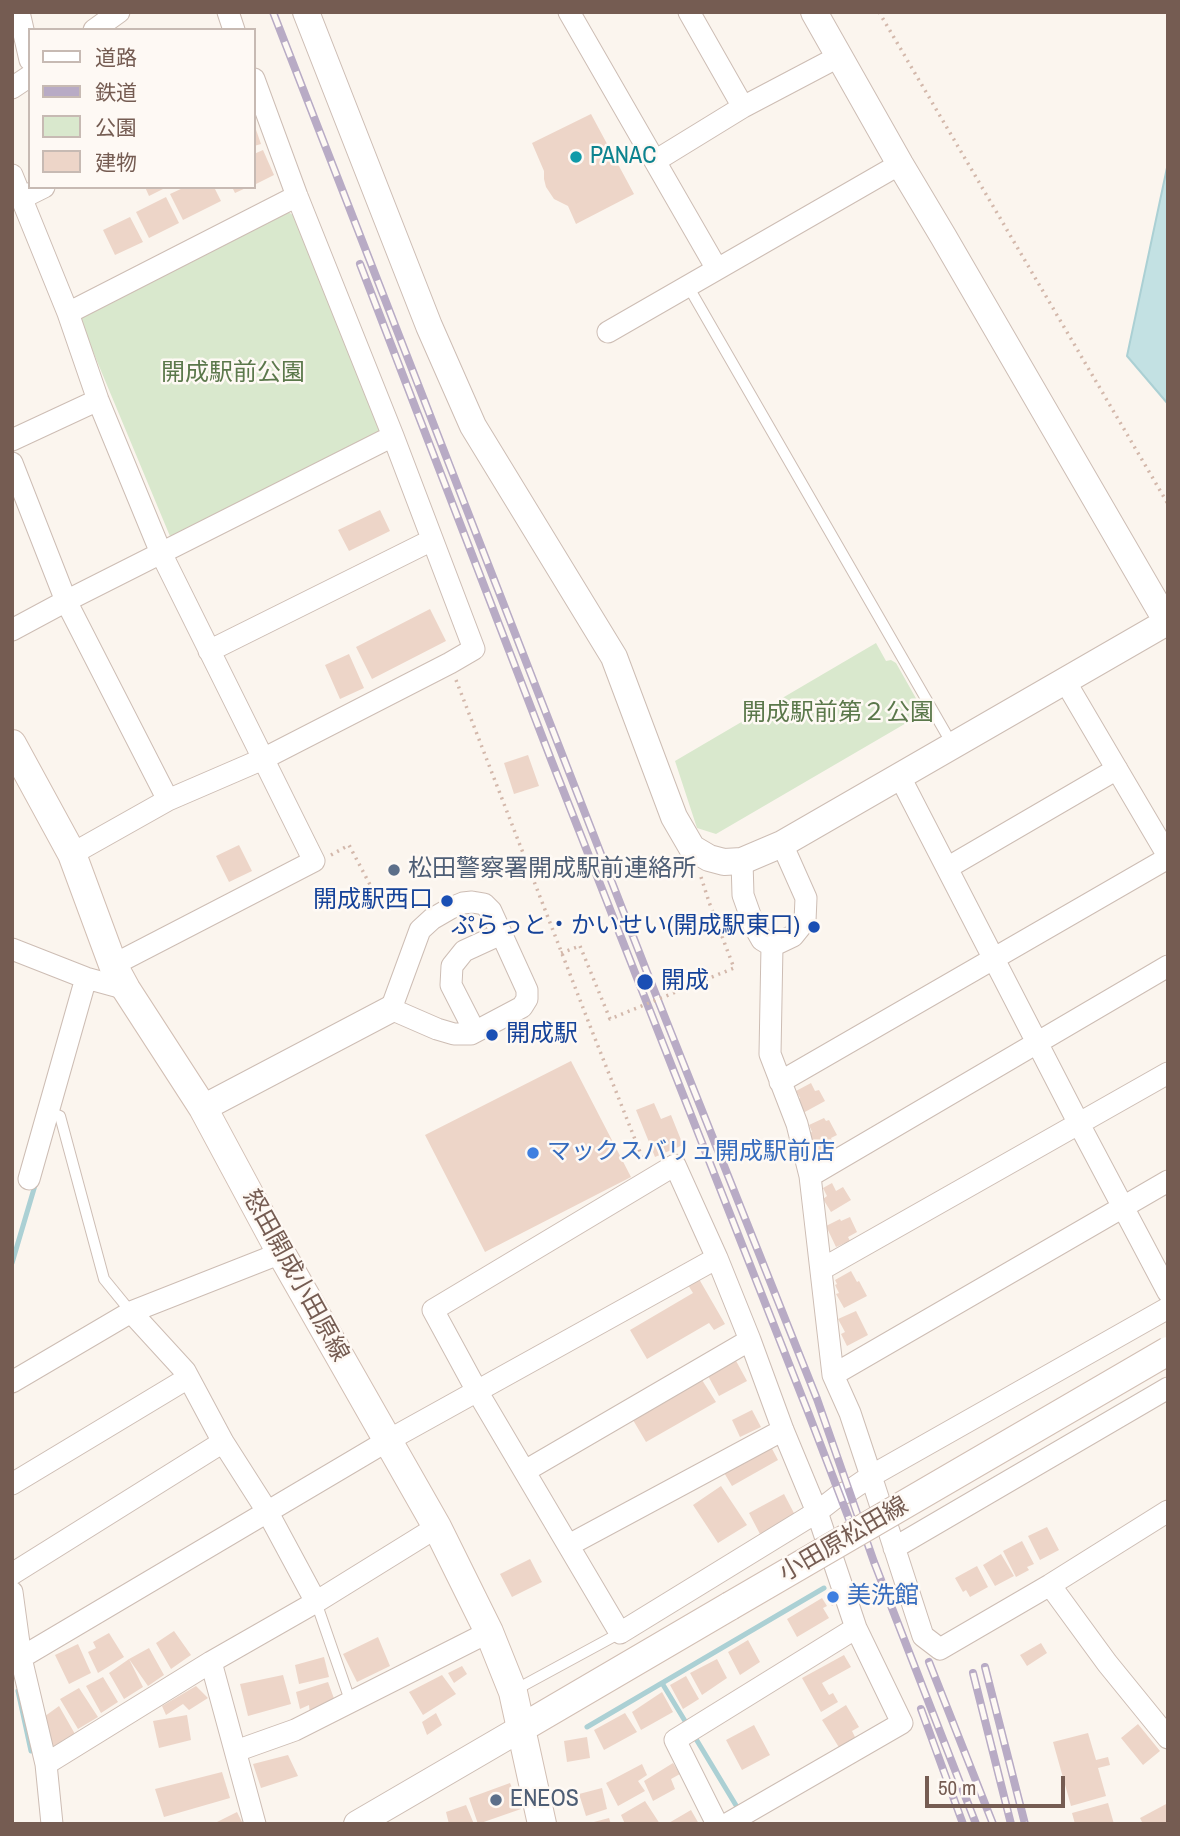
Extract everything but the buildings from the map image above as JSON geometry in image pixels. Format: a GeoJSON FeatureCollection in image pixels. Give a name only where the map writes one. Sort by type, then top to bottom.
{"type":"FeatureCollection","features":[{"type":"Feature","properties":{"kind":"main road","name":"怒田開成小田原線"},"geometry":{"type":"LineString","coordinates":[[12,744],[72,854],[119,977],[203,1108],[281,1253],[437,1527],[489,1632],[513,1692],[542,1824]]}},
{"type":"Feature","properties":{"kind":"main road","name":"小田原松田線"},"geometry":{"type":"LineString","coordinates":[[520,1729],[1168,1351]]}},
{"type":"Feature","properties":{"kind":"street"},"geometry":{"type":"LineString","coordinates":[[19,12],[28,51]]}},
{"type":"Feature","properties":{"kind":"street"},"geometry":{"type":"LineString","coordinates":[[97,28],[119,12]]}},
{"type":"Feature","properties":{"kind":"street"},"geometry":{"type":"LineString","coordinates":[[306,12],[429,326],[473,426],[614,657],[674,817],[692,848],[709,858],[724,862],[742,861],[782,844],[1167,623],[814,12]]}},
{"type":"Feature","properties":{"kind":"street"},"geometry":{"type":"LineString","coordinates":[[569,12],[717,269]]}},
{"type":"Feature","properties":{"kind":"street"},"geometry":{"type":"LineString","coordinates":[[689,12],[743,107]]}},
{"type":"Feature","properties":{"kind":"street"},"geometry":{"type":"LineString","coordinates":[[655,161],[743,107],[838,57]]}},
{"type":"Feature","properties":{"kind":"street"},"geometry":{"type":"LineString","coordinates":[[12,88],[28,77]]}},
{"type":"Feature","properties":{"kind":"street"},"geometry":{"type":"LineString","coordinates":[[72,854],[168,800],[263,759],[474,649],[256,86]]}},
{"type":"Feature","properties":{"kind":"street"},"geometry":{"type":"LineString","coordinates":[[608,332],[900,164]]}},
{"type":"Feature","properties":{"kind":"street"},"geometry":{"type":"LineString","coordinates":[[12,175],[68,313],[98,400],[161,553],[314,861],[119,977],[86,978],[12,949]]}},
{"type":"Feature","properties":{"kind":"street"},"geometry":{"type":"LineString","coordinates":[[22,198],[40,189]]}},
{"type":"Feature","properties":{"kind":"street"},"geometry":{"type":"LineString","coordinates":[[68,313],[297,196]]}},
{"type":"Feature","properties":{"kind":"street"},"geometry":{"type":"LineString","coordinates":[[12,440],[98,400]]}},
{"type":"Feature","properties":{"kind":"street"},"geometry":{"type":"LineString","coordinates":[[12,630],[393,436]]}},
{"type":"Feature","properties":{"kind":"street"},"geometry":{"type":"LineString","coordinates":[[12,463],[66,601],[168,800]]}},
{"type":"Feature","properties":{"kind":"street"},"geometry":{"type":"LineString","coordinates":[[209,651],[432,540]]}},
{"type":"Feature","properties":{"kind":"street"},"geometry":{"type":"LineString","coordinates":[[780,1082],[1168,857],[1065,681]]}},
{"type":"Feature","properties":{"kind":"street"},"geometry":{"type":"LineString","coordinates":[[947,868],[1116,769]]}},
{"type":"Feature","properties":{"kind":"street"},"geometry":{"type":"LineString","coordinates":[[900,777],[1168,1292]]}},
{"type":"Feature","properties":{"kind":"street"},"geometry":{"type":"LineString","coordinates":[[772,946],[793,936],[805,921],[806,898],[782,844]]}},
{"type":"Feature","properties":{"kind":"street"},"geometry":{"type":"LineString","coordinates":[[742,861],[743,895],[754,926],[762,940],[772,946]]}},
{"type":"Feature","properties":{"kind":"street"},"geometry":{"type":"LineString","coordinates":[[203,1108],[391,1009],[420,930],[432,919],[463,903],[484,904],[491,911],[527,990],[527,999],[522,1007],[471,1034],[445,1032],[391,1009]]}},
{"type":"Feature","properties":{"kind":"street"},"geometry":{"type":"LineString","coordinates":[[475,1032],[452,985],[452,966],[464,951],[501,934]]}},
{"type":"Feature","properties":{"kind":"street"},"geometry":{"type":"LineString","coordinates":[[772,946],[769,1054],[797,1124],[810,1176],[833,1375],[850,1413],[923,1636],[940,1649],[1050,1585],[1168,1511]]}},
{"type":"Feature","properties":{"kind":"street"},"geometry":{"type":"LineString","coordinates":[[810,1176],[1168,967]]}},
{"type":"Feature","properties":{"kind":"street"},"geometry":{"type":"LineString","coordinates":[[29,1179],[54,1114],[86,978]]}},
{"type":"Feature","properties":{"kind":"street"},"geometry":{"type":"LineString","coordinates":[[822,1269],[1168,1073]]}},
{"type":"Feature","properties":{"kind":"street"},"geometry":{"type":"LineString","coordinates":[[727,1824],[902,1723],[856,1628],[817,1512],[750,1340],[675,1165],[433,1310],[477,1391],[620,1633],[817,1512],[871,1476],[1168,1308]]}},
{"type":"Feature","properties":{"kind":"street"},"geometry":{"type":"LineString","coordinates":[[833,1375],[1168,1181]]}},
{"type":"Feature","properties":{"kind":"street"},"geometry":{"type":"LineString","coordinates":[[12,1382],[131,1312],[281,1253]]}},
{"type":"Feature","properties":{"kind":"street"},"geometry":{"type":"LineString","coordinates":[[17,1660],[387,1441],[717,1258]]}},
{"type":"Feature","properties":{"kind":"street"},"geometry":{"type":"LineString","coordinates":[[131,1312],[185,1371],[223,1443],[267,1511],[316,1602]]}},
{"type":"Feature","properties":{"kind":"street"},"geometry":{"type":"LineString","coordinates":[[525,1472],[750,1340]]}},
{"type":"Feature","properties":{"kind":"street"},"geometry":{"type":"LineString","coordinates":[[12,1483],[188,1378]]}},
{"type":"Feature","properties":{"kind":"street"},"geometry":{"type":"LineString","coordinates":[[894,1548],[1168,1388]]}},
{"type":"Feature","properties":{"kind":"street"},"geometry":{"type":"LineString","coordinates":[[569,1545],[783,1430]]}},
{"type":"Feature","properties":{"kind":"street"},"geometry":{"type":"LineString","coordinates":[[12,1574],[223,1443]]}},
{"type":"Feature","properties":{"kind":"street"},"geometry":{"type":"LineString","coordinates":[[46,1764],[211,1661],[316,1602],[437,1527]]}},
{"type":"Feature","properties":{"kind":"street"},"geometry":{"type":"LineString","coordinates":[[1050,1585],[1107,1663],[1168,1738]]}},
{"type":"Feature","properties":{"kind":"street"},"geometry":{"type":"LineString","coordinates":[[12,1592],[17,1660],[46,1764],[51,1824]]}},
{"type":"Feature","properties":{"kind":"street"},"geometry":{"type":"LineString","coordinates":[[717,1824],[675,1740],[856,1628]]}},
{"type":"Feature","properties":{"kind":"street"},"geometry":{"type":"LineString","coordinates":[[236,1751],[296,1730],[489,1632]]}},
{"type":"Feature","properties":{"kind":"street"},"geometry":{"type":"LineString","coordinates":[[211,1661],[255,1824]]}},
{"type":"Feature","properties":{"kind":"street"},"geometry":{"type":"LineString","coordinates":[[357,1824],[520,1729]]}},
{"type":"Feature","properties":{"kind":"lane"},"geometry":{"type":"LineString","coordinates":[[688,286],[953,746]]}},
{"type":"Feature","properties":{"kind":"lane"},"geometry":{"type":"LineString","coordinates":[[54,1114],[104,1279],[131,1312]]}},
{"type":"Feature","properties":{"kind":"lane"},"geometry":{"type":"LineString","coordinates":[[316,1602],[351,1703]]}},
{"type":"Feature","properties":{"kind":"lane"},"geometry":{"type":"LineString","coordinates":[[513,1692],[620,1633]]}},
{"type":"Feature","properties":{"kind":"path"},"geometry":{"type":"LineString","coordinates":[[879,12],[1168,504]]}},
{"type":"Feature","properties":{"kind":"path"},"geometry":{"type":"LineString","coordinates":[[450,663],[651,1180]]}},
{"type":"Feature","properties":{"kind":"path"},"geometry":{"type":"LineString","coordinates":[[327,857],[349,845],[376,896]]}},
{"type":"Feature","properties":{"kind":"path"},"geometry":{"type":"LineString","coordinates":[[561,953],[580,946],[610,1019],[734,968],[709,902]]}},
{"type":"Feature","properties":{"kind":"green space","name":"開成駅前公園"},"geometry":{"type":"Polygon","coordinates":[[[287,211],[300,220],[386,430],[172,541],[79,318],[287,211]]]}},
{"type":"Feature","properties":{"kind":"green space","name":"開成駅前第２公園"},"geometry":{"type":"Polygon","coordinates":[[[876,643],[886,661],[896,663],[922,709],[920,715],[716,834],[697,828],[675,761],[876,643]]]}},
{"type":"Feature","properties":{"kind":"water"},"geometry":{"type":"Polygon","coordinates":[[[1168,163],[1168,404],[1127,356],[1168,163]]]}},
{"type":"Feature","properties":{"kind":"waterway"},"geometry":{"type":"LineString","coordinates":[[12,1263],[36,1182]]}},
{"type":"Feature","properties":{"kind":"waterway"},"geometry":{"type":"LineString","coordinates":[[587,1727],[824,1588]]}},
{"type":"Feature","properties":{"kind":"waterway"},"geometry":{"type":"LineString","coordinates":[[662,1683],[688,1726]]}},
{"type":"Feature","properties":{"kind":"waterway"},"geometry":{"type":"LineString","coordinates":[[18,1691],[31,1751]]}},
{"type":"Feature","properties":{"kind":"waterway"},"geometry":{"type":"LineString","coordinates":[[693,1734],[740,1812]]}},
{"type":"Feature","properties":{"kind":"railway"},"geometry":{"type":"LineString","coordinates":[[273,12],[650,980],[817,1399],[874,1562],[976,1824]]}},
{"type":"Feature","properties":{"kind":"railway"},"geometry":{"type":"LineString","coordinates":[[360,264],[849,1519]]}},
{"type":"Feature","properties":{"kind":"railway"},"geometry":{"type":"LineString","coordinates":[[929,1662],[993,1824]]}},
{"type":"Feature","properties":{"kind":"railway"},"geometry":{"type":"LineString","coordinates":[[985,1667],[1025,1824]]}},
{"type":"Feature","properties":{"kind":"railway"},"geometry":{"type":"LineString","coordinates":[[973,1673],[1011,1824]]}},
{"type":"Feature","properties":{"kind":"railway"},"geometry":{"type":"LineString","coordinates":[[921,1709],[963,1824]]}},
{"type":"Feature","properties":{"kind":"place","name":"PANAC"},"geometry":{"type":"Point","coordinates":[576,157]}},
{"type":"Feature","properties":{"kind":"place","name":"松田警察署開成駅前連絡所"},"geometry":{"type":"Point","coordinates":[394,870]}},
{"type":"Feature","properties":{"kind":"place","name":"開成駅西口"},"geometry":{"type":"Point","coordinates":[447,901]}},
{"type":"Feature","properties":{"kind":"place","name":"ぷらっと・かいせい(開成駅東口)"},"geometry":{"type":"Point","coordinates":[814,927]}},
{"type":"Feature","properties":{"kind":"place","name":"開成"},"geometry":{"type":"Point","coordinates":[645,982]}},
{"type":"Feature","properties":{"kind":"place","name":"開成駅"},"geometry":{"type":"Point","coordinates":[492,1035]}},
{"type":"Feature","properties":{"kind":"place","name":"マックスバリュ開成駅前店"},"geometry":{"type":"Point","coordinates":[533,1153]}},
{"type":"Feature","properties":{"kind":"place","name":"美洗館"},"geometry":{"type":"Point","coordinates":[833,1597]}},
{"type":"Feature","properties":{"kind":"place","name":"ENEOS"},"geometry":{"type":"Point","coordinates":[496,1800]}}]}
